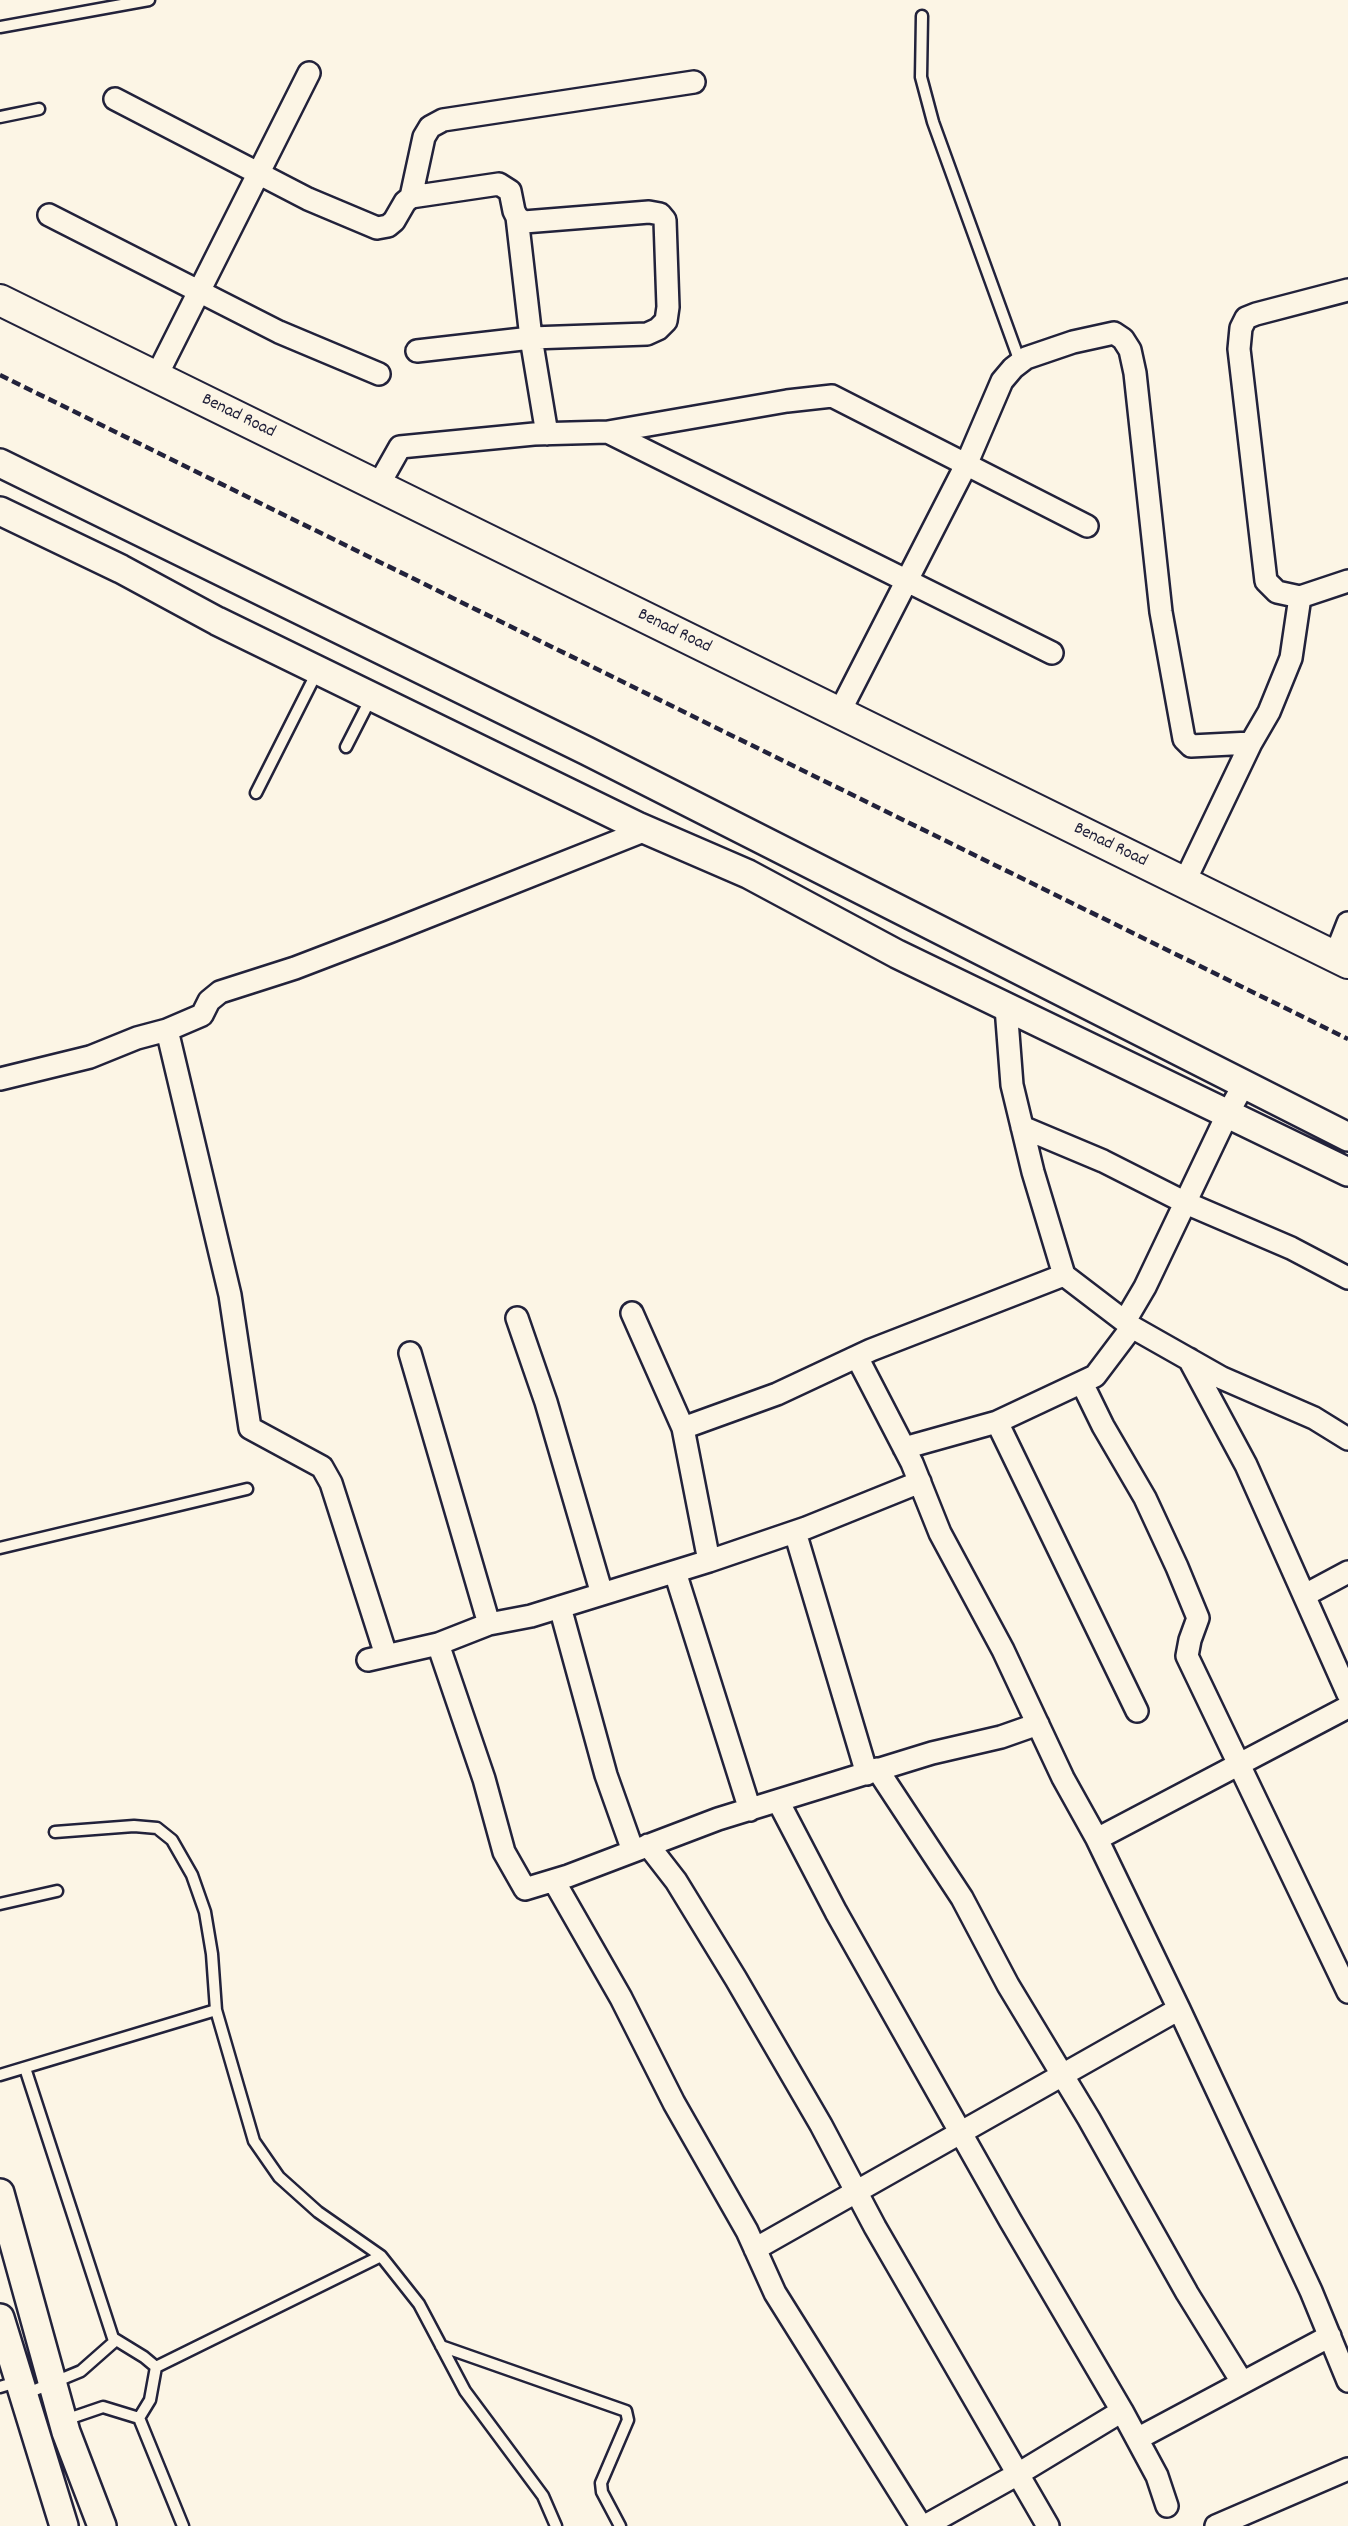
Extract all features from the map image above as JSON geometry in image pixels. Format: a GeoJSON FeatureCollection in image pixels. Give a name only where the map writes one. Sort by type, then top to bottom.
{"type":"FeatureCollection","features":[{"type":"Feature","properties":{"kind":"main road","name":"Benad Road"},"geometry":{"type":"LineString","coordinates":[[0,300],[1341,960]]}},
{"type":"Feature","properties":{"kind":"street"},"geometry":{"type":"LineString","coordinates":[[156,377],[309,73]]}},
{"type":"Feature","properties":{"kind":"street"},"geometry":{"type":"LineString","coordinates":[[115,99],[308,199],[377,228],[388,226],[394,221],[411,196],[424,137],[430,127],[443,120],[694,82]]}},
{"type":"Feature","properties":{"kind":"street"},"geometry":{"type":"LineString","coordinates":[[411,196],[499,184],[510,191],[517,217],[531,338],[547,434]]}},
{"type":"Feature","properties":{"kind":"street"},"geometry":{"type":"LineString","coordinates":[[417,351],[531,338],[647,334],[658,329],[666,321],[668,307],[665,220],[660,214],[649,212],[531,222],[524,222],[517,217]]}},
{"type":"Feature","properties":{"kind":"street"},"geometry":{"type":"LineString","coordinates":[[49,215],[279,332],[380,374]]}},
{"type":"Feature","properties":{"kind":"street"},"geometry":{"type":"LineString","coordinates":[[1348,290],[1246,318],[1241,328],[1239,349],[1266,580],[1277,592],[1300,597],[1348,581]]}},
{"type":"Feature","properties":{"kind":"street"},"geometry":{"type":"LineString","coordinates":[[839,713],[966,465],[1002,381],[1020,363],[1049,349],[1113,333],[1123,339],[1131,350],[1161,612],[1184,739],[1191,746],[1251,743]]}},
{"type":"Feature","properties":{"kind":"street"},"geometry":{"type":"LineString","coordinates":[[378,486],[400,447],[547,434],[608,432],[787,401],[832,396],[1087,526]]}},
{"type":"Feature","properties":{"kind":"street"},"geometry":{"type":"LineString","coordinates":[[608,432],[1052,653]]}},
{"type":"Feature","properties":{"kind":"street"},"geometry":{"type":"LineString","coordinates":[[0,463],[587,751],[1348,1137]]}},
{"type":"Feature","properties":{"kind":"street"},"geometry":{"type":"LineString","coordinates":[[0,511],[122,569],[217,621],[646,830],[748,874],[897,954],[1348,1172]]}},
{"type":"Feature","properties":{"kind":"street"},"geometry":{"type":"LineString","coordinates":[[1184,883],[1251,743],[1269,712],[1291,658],[1300,597]]}},
{"type":"Feature","properties":{"kind":"street"},"geometry":{"type":"LineString","coordinates":[[0,1079],[90,1057],[137,1038],[167,1030],[202,1014],[209,1001],[219,992],[347,948],[646,830]]}},
{"type":"Feature","properties":{"kind":"street"},"geometry":{"type":"LineString","coordinates":[[1341,960],[1348,924]]}},
{"type":"Feature","properties":{"kind":"street"},"geometry":{"type":"LineString","coordinates":[[1006,1007],[1012,1085],[1033,1172],[1064,1275],[1128,1324],[1222,1378],[1314,1418],[1348,1439]]}},
{"type":"Feature","properties":{"kind":"street"},"geometry":{"type":"LineString","coordinates":[[167,1030],[230,1295],[250,1428],[322,1467],[331,1483],[377,1657],[438,1644],[489,1624],[531,1616],[675,1572],[795,1532],[920,1482]]}},
{"type":"Feature","properties":{"kind":"street"},"geometry":{"type":"LineString","coordinates":[[904,1448],[997,1422],[1095,1376],[1128,1324],[1244,1084]]}},
{"type":"Feature","properties":{"kind":"street"},"geometry":{"type":"LineString","coordinates":[[1022,1126],[1103,1161],[1186,1203],[1291,1248],[1348,1278]]}},
{"type":"Feature","properties":{"kind":"street"},"geometry":{"type":"LineString","coordinates":[[683,1428],[777,1394],[857,1357],[1064,1275]]}},
{"type":"Feature","properties":{"kind":"street"},"geometry":{"type":"LineString","coordinates":[[632,1312],[683,1428],[709,1561]]}},
{"type":"Feature","properties":{"kind":"street"},"geometry":{"type":"LineString","coordinates":[[517,1318],[546,1402],[602,1594]]}},
{"type":"Feature","properties":{"kind":"street"},"geometry":{"type":"LineString","coordinates":[[410,1353],[489,1624]]}},
{"type":"Feature","properties":{"kind":"street"},"geometry":{"type":"LineString","coordinates":[[857,1357],[904,1448],[940,1533],[1003,1650],[1179,2009],[1311,2291],[1348,2381]]}},
{"type":"Feature","properties":{"kind":"street"},"geometry":{"type":"LineString","coordinates":[[1189,1359],[1246,1465],[1348,1694]]}},
{"type":"Feature","properties":{"kind":"street"},"geometry":{"type":"LineString","coordinates":[[1082,1383],[1103,1426],[1145,1498],[1198,1618],[1187,1656],[1348,1992]]}},
{"type":"Feature","properties":{"kind":"street"},"geometry":{"type":"LineString","coordinates":[[997,1422],[1137,1711]]}},
{"type":"Feature","properties":{"kind":"street"},"geometry":{"type":"LineString","coordinates":[[795,1532],[872,1772],[962,1898],[1008,1985],[1135,2198],[1187,2293],[1242,2382]]}},
{"type":"Feature","properties":{"kind":"street"},"geometry":{"type":"LineString","coordinates":[[675,1572],[750,1810]]}},
{"type":"Feature","properties":{"kind":"street"},"geometry":{"type":"LineString","coordinates":[[1305,1595],[1348,1572]]}},
{"type":"Feature","properties":{"kind":"street"},"geometry":{"type":"LineString","coordinates":[[560,1607],[606,1775],[641,1848],[676,1881],[736,1979],[1048,2526]]}},
{"type":"Feature","properties":{"kind":"street"},"geometry":{"type":"LineString","coordinates":[[438,1644],[484,1779],[504,1851],[525,1889],[554,1881],[750,1810],[1038,1724]]}},
{"type":"Feature","properties":{"kind":"street"},"geometry":{"type":"LineString","coordinates":[[1096,1839],[1348,1707]]}},
{"type":"Feature","properties":{"kind":"street"},"geometry":{"type":"LineString","coordinates":[[778,1802],[836,1912],[1122,2411],[1157,2476],[1167,2506]]}},
{"type":"Feature","properties":{"kind":"street"},"geometry":{"type":"LineString","coordinates":[[554,1881],[621,1998],[674,2103],[747,2231],[775,2293],[923,2526],[1018,2474],[1122,2411]]}},
{"type":"Feature","properties":{"kind":"street"},"geometry":{"type":"LineString","coordinates":[[755,2249],[962,2134],[1179,2009]]}},
{"type":"Feature","properties":{"kind":"street"},"geometry":{"type":"LineString","coordinates":[[0,2193],[53,2384],[50,2425],[64,2526]]}},
{"type":"Feature","properties":{"kind":"street"},"geometry":{"type":"LineString","coordinates":[[0,2318],[15,2387],[50,2425],[102,2526]]}},
{"type":"Feature","properties":{"kind":"street"},"geometry":{"type":"LineString","coordinates":[[1137,2439],[1330,2336]]}},
{"type":"Feature","properties":{"kind":"street"},"geometry":{"type":"LineString","coordinates":[[1216,2526],[1348,2469]]}},
{"type":"Feature","properties":{"kind":"lane"},"geometry":{"type":"LineString","coordinates":[[0,27],[149,0]]}},
{"type":"Feature","properties":{"kind":"lane"},"geometry":{"type":"LineString","coordinates":[[922,16],[921,77],[933,122],[1020,363]]}},
{"type":"Feature","properties":{"kind":"lane"},"geometry":{"type":"LineString","coordinates":[[0,117],[39,109]]}},
{"type":"Feature","properties":{"kind":"lane"},"geometry":{"type":"LineString","coordinates":[[256,793],[319,669]]}},
{"type":"Feature","properties":{"kind":"lane"},"geometry":{"type":"LineString","coordinates":[[346,747],[373,695]]}},
{"type":"Feature","properties":{"kind":"lane"},"geometry":{"type":"LineString","coordinates":[[0,1548],[247,1490]]}},
{"type":"Feature","properties":{"kind":"lane"},"geometry":{"type":"LineString","coordinates":[[55,1832],[134,1826],[157,1828],[172,1840],[192,1875],[205,1912],[212,1954],[216,2010],[254,2141],[279,2177],[318,2212],[381,2256],[419,2304],[465,2391],[543,2496],[556,2526]]}},
{"type":"Feature","properties":{"kind":"lane"},"geometry":{"type":"LineString","coordinates":[[0,1904],[57,1891]]}},
{"type":"Feature","properties":{"kind":"lane"},"geometry":{"type":"LineString","coordinates":[[0,2075],[216,2010]]}},
{"type":"Feature","properties":{"kind":"lane"},"geometry":{"type":"LineString","coordinates":[[25,2068],[115,2342],[144,2357],[156,2367]]}},
{"type":"Feature","properties":{"kind":"lane"},"geometry":{"type":"LineString","coordinates":[[156,2367],[381,2256]]}},
{"type":"Feature","properties":{"kind":"lane"},"geometry":{"type":"LineString","coordinates":[[15,2387],[53,2384],[81,2372],[115,2342]]}},
{"type":"Feature","properties":{"kind":"lane"},"geometry":{"type":"LineString","coordinates":[[441,2346],[626,2411],[628,2420],[601,2483],[602,2492],[620,2526]]}},
{"type":"Feature","properties":{"kind":"lane"},"geometry":{"type":"LineString","coordinates":[[139,2418],[150,2400],[156,2367]]}},
{"type":"Feature","properties":{"kind":"lane"},"geometry":{"type":"LineString","coordinates":[[50,2425],[103,2407],[139,2418]]}},
{"type":"Feature","properties":{"kind":"lane"},"geometry":{"type":"LineString","coordinates":[[139,2418],[183,2526]]}},
{"type":"Feature","properties":{"kind":"railway"},"geometry":{"type":"LineString","coordinates":[[0,375],[1348,1039]]}}]}
